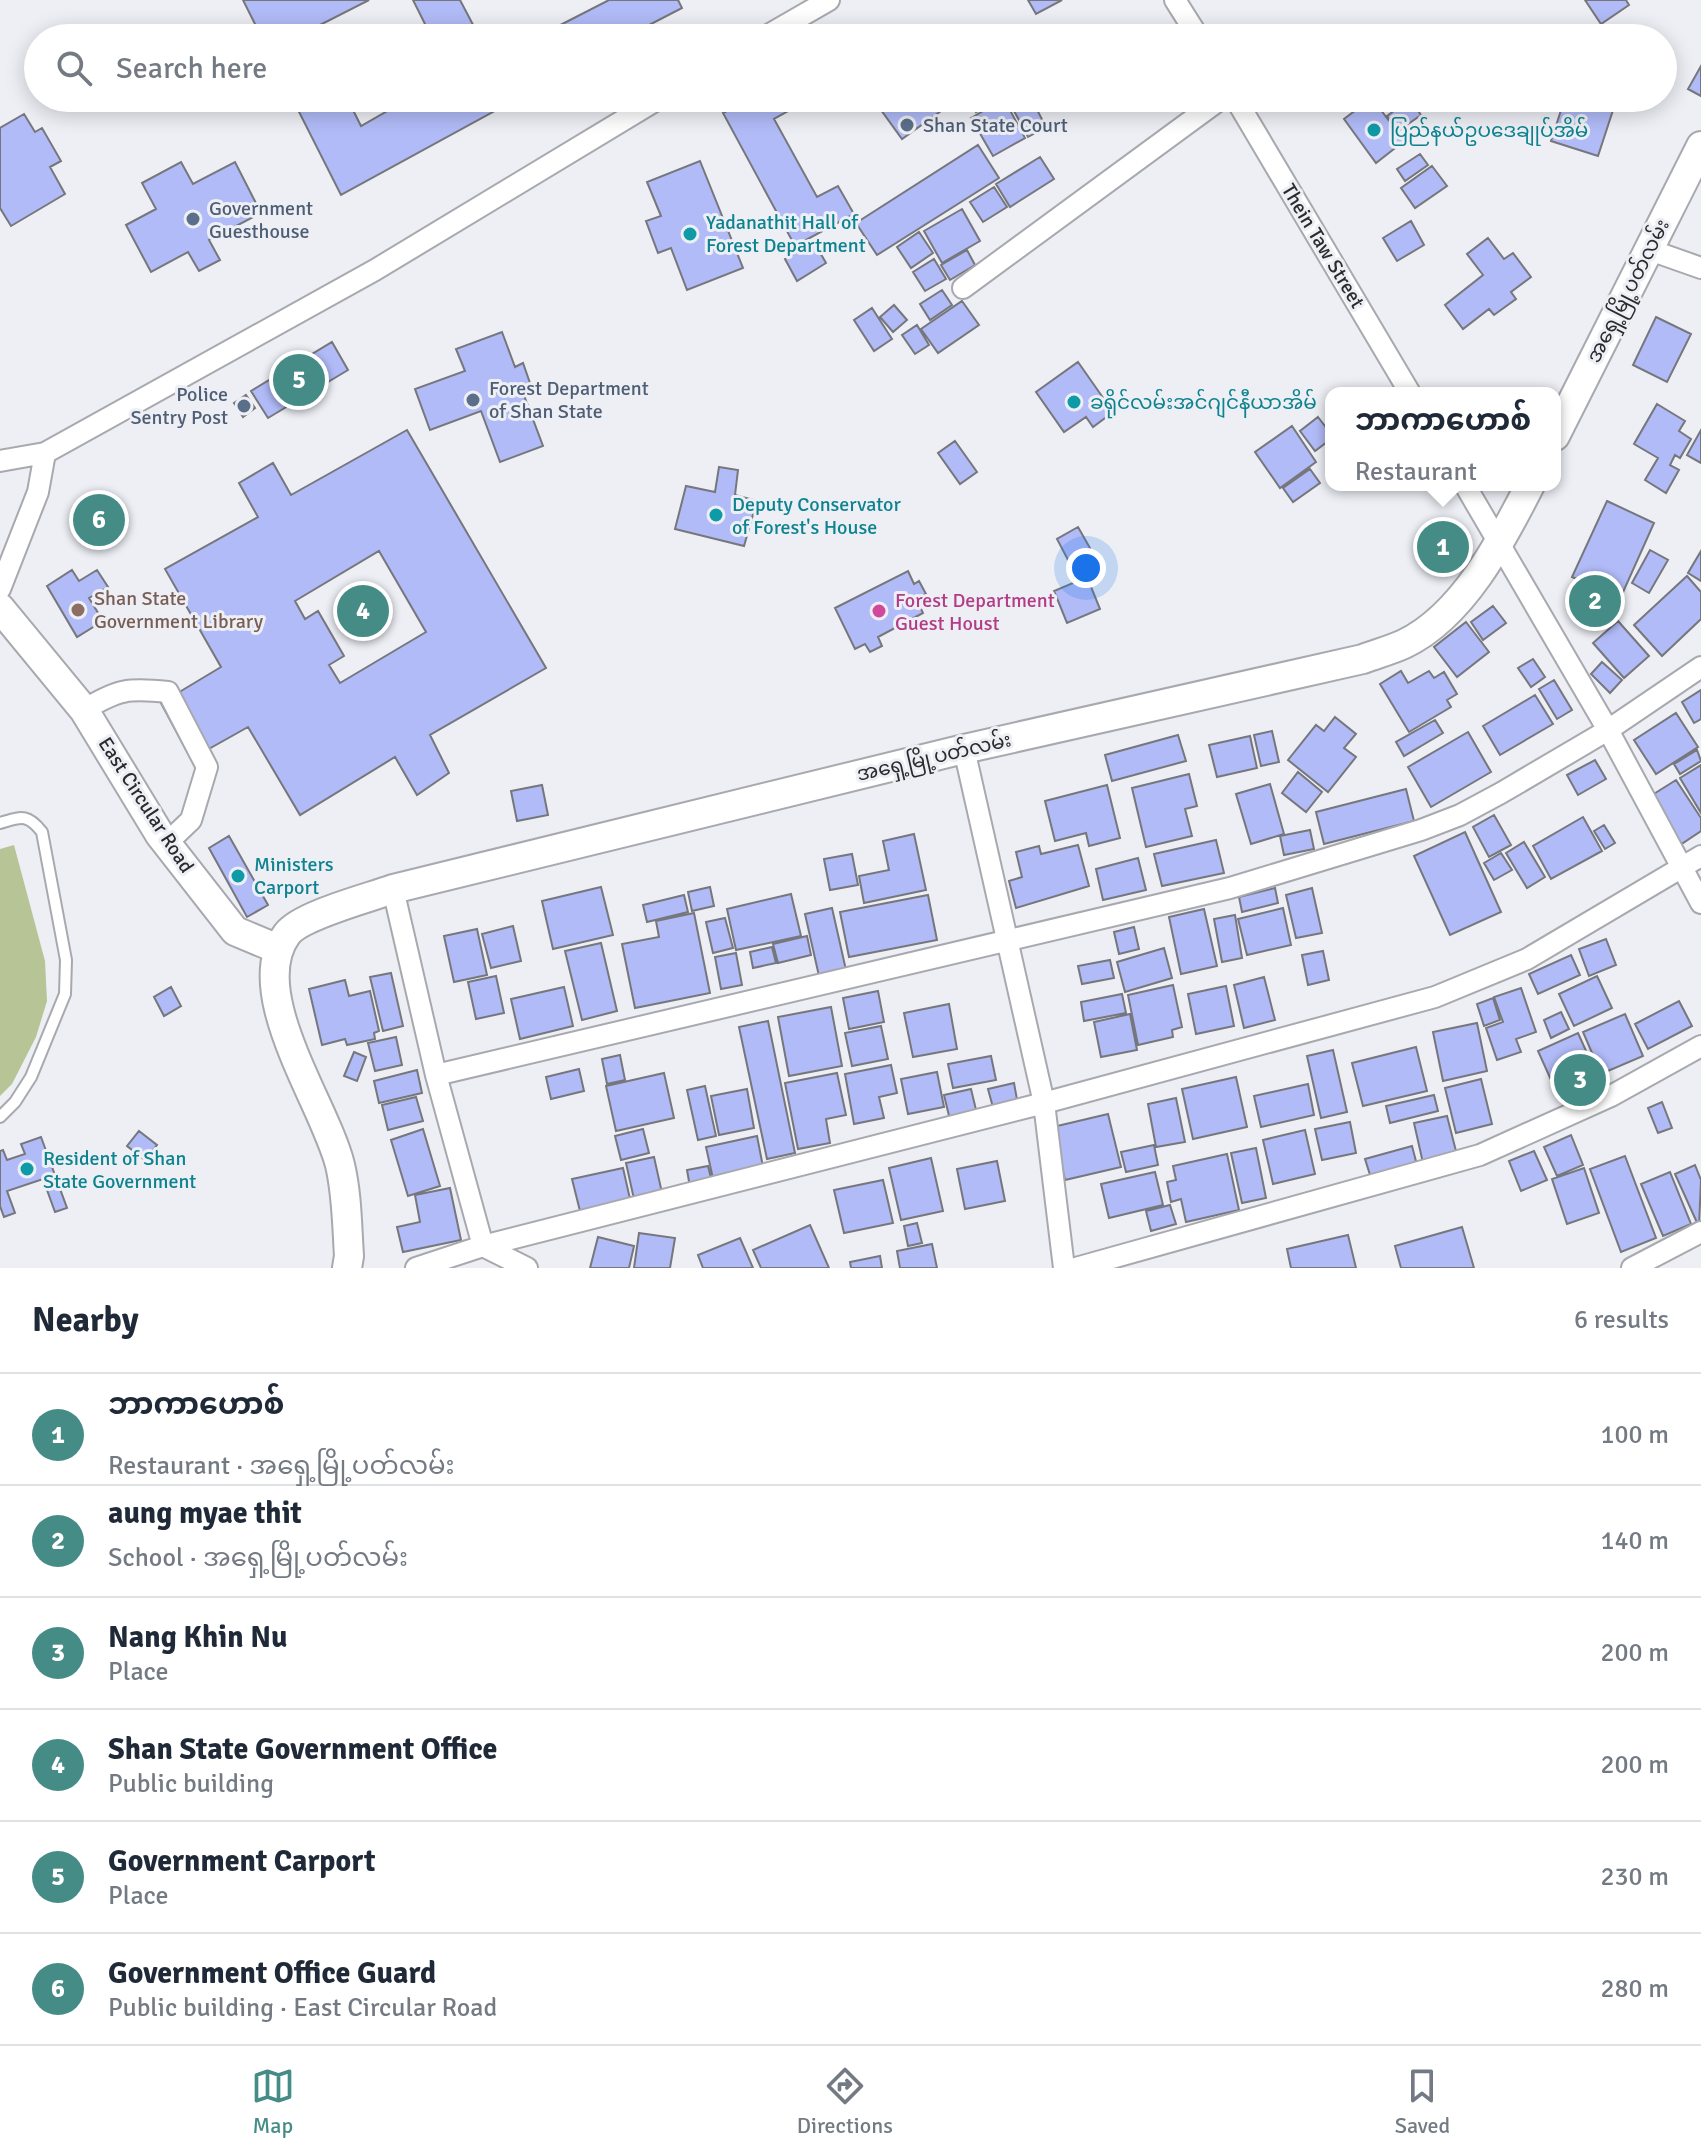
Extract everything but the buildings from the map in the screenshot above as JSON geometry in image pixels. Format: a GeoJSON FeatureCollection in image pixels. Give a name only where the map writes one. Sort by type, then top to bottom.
{"type":"FeatureCollection","features":[{"type":"Feature","properties":{"kind":"street"},"geometry":{"type":"LineString","coordinates":[[787,24],[829,0]]}},
{"type":"Feature","properties":{"kind":"street"},"geometry":{"type":"LineString","coordinates":[[1175,0],[1190,24]]}},
{"type":"Feature","properties":{"kind":"street"},"geometry":{"type":"LineString","coordinates":[[0,461],[45,453],[375,270],[637,112]]}},
{"type":"Feature","properties":{"kind":"street"},"geometry":{"type":"LineString","coordinates":[[963,288],[1203,112]]}},
{"type":"Feature","properties":{"kind":"street","name":"Thein Taw Street"},"geometry":{"type":"LineString","coordinates":[[1243,112],[1406,387]]}},
{"type":"Feature","properties":{"kind":"street","name":"အရှေ့မြို့ပတ်လမ်း"},"geometry":{"type":"LineString","coordinates":[[1561,424],[1701,146]]}},
{"type":"Feature","properties":{"kind":"street"},"geometry":{"type":"LineString","coordinates":[[1650,250],[1701,268]]}},
{"type":"Feature","properties":{"kind":"street"},"geometry":{"type":"LineString","coordinates":[[0,589],[38,492],[45,453]]}},
{"type":"Feature","properties":{"kind":"street"},"geometry":{"type":"LineString","coordinates":[[1469,491],[1608,730],[1701,903]]}},
{"type":"Feature","properties":{"kind":"street","name":"အရှေ့မြို့ပတ်လမ်း"},"geometry":{"type":"LineString","coordinates":[[278,949],[288,932],[302,921],[393,889],[964,749],[1363,659],[1406,643],[1433,625],[1454,604],[1500,544],[1527,491]]}},
{"type":"Feature","properties":{"kind":"street","name":"East Circular Road"},"geometry":{"type":"LineString","coordinates":[[0,609],[84,710],[167,843],[235,931],[278,949]]}},
{"type":"Feature","properties":{"kind":"street"},"geometry":{"type":"LineString","coordinates":[[436,1075],[1230,888],[1421,830],[1460,815],[1501,793],[1608,730],[1701,667]]}},
{"type":"Feature","properties":{"kind":"street"},"geometry":{"type":"LineString","coordinates":[[84,710],[111,693],[130,690],[168,692],[207,767],[191,820],[167,843]]}},
{"type":"Feature","properties":{"kind":"street"},"geometry":{"type":"LineString","coordinates":[[964,749],[1044,1103],[1064,1268]]}},
{"type":"Feature","properties":{"kind":"street"},"geometry":{"type":"LineString","coordinates":[[416,1268],[483,1246],[1044,1103],[1435,997],[1527,959],[1701,856]]}},
{"type":"Feature","properties":{"kind":"street"},"geometry":{"type":"LineString","coordinates":[[393,889],[436,1075],[483,1246],[527,1268]]}},
{"type":"Feature","properties":{"kind":"street"},"geometry":{"type":"LineString","coordinates":[[278,949],[274,978],[283,1022],[340,1164],[349,1256],[347,1268]]}},
{"type":"Feature","properties":{"kind":"street"},"geometry":{"type":"LineString","coordinates":[[1076,1268],[1480,1155],[1611,1096],[1701,1046]]}},
{"type":"Feature","properties":{"kind":"street"},"geometry":{"type":"LineString","coordinates":[[1632,1268],[1701,1232]]}},
{"type":"Feature","properties":{"kind":"lane"},"geometry":{"type":"LineString","coordinates":[[0,823],[21,817],[33,820],[42,832],[66,960],[65,994],[37,1063],[15,1102],[0,1117]]}},
{"type":"Feature","properties":{"kind":"green space"},"geometry":{"type":"Polygon","coordinates":[[[14,845],[45,961],[47,1001],[36,1037],[12,1084],[0,1096],[0,849],[14,845]]]}},
{"type":"Feature","properties":{"kind":"place","name":"Shan State Court"},"geometry":{"type":"Point","coordinates":[907,125]}},
{"type":"Feature","properties":{"kind":"place","name":"ပြည်နယ်ဥပဒေချုပ်အိမ်"},"geometry":{"type":"Point","coordinates":[1374,130]}},
{"type":"Feature","properties":{"kind":"place","name":"Government Guesthouse"},"geometry":{"type":"Point","coordinates":[193,219]}},
{"type":"Feature","properties":{"kind":"place","name":"Yadanathit Hall of Forest Department"},"geometry":{"type":"Point","coordinates":[690,234]}},
{"type":"Feature","properties":{"kind":"place","name":"Government Carport"},"geometry":{"type":"Point","coordinates":[299,380]}},
{"type":"Feature","properties":{"kind":"place","name":"Forest Department of Shan State"},"geometry":{"type":"Point","coordinates":[473,400]}},
{"type":"Feature","properties":{"kind":"place","name":"ခရိုင်လမ်းအင်ဂျင်နီယာအိမ်"},"geometry":{"type":"Point","coordinates":[1074,402]}},
{"type":"Feature","properties":{"kind":"place","name":"Police Sentry Post"},"geometry":{"type":"Point","coordinates":[244,406]}},
{"type":"Feature","properties":{"kind":"place","name":"Deputy Conservator of Forest's House"},"geometry":{"type":"Point","coordinates":[716,515]}},
{"type":"Feature","properties":{"kind":"place","name":"Government Office Guard"},"geometry":{"type":"Point","coordinates":[99,520]}},
{"type":"Feature","properties":{"kind":"place","name":"ဘာကာဟောစ်"},"geometry":{"type":"Point","coordinates":[1443,547]}},
{"type":"Feature","properties":{"kind":"place","name":"aung myae thit"},"geometry":{"type":"Point","coordinates":[1595,601]}},
{"type":"Feature","properties":{"kind":"place","name":"Shan State Government Library"},"geometry":{"type":"Point","coordinates":[78,610]}},
{"type":"Feature","properties":{"kind":"place","name":"Shan State Government Office"},"geometry":{"type":"Point","coordinates":[363,611]}},
{"type":"Feature","properties":{"kind":"place","name":"Forest Department Guest Houst"},"geometry":{"type":"Point","coordinates":[879,611]}},
{"type":"Feature","properties":{"kind":"place","name":"Ministers Carport"},"geometry":{"type":"Point","coordinates":[238,876]}},
{"type":"Feature","properties":{"kind":"place","name":"Nang Khin Nu"},"geometry":{"type":"Point","coordinates":[1580,1080]}},
{"type":"Feature","properties":{"kind":"place","name":"Resident of Shan State Government"},"geometry":{"type":"Point","coordinates":[27,1169]}}]}
